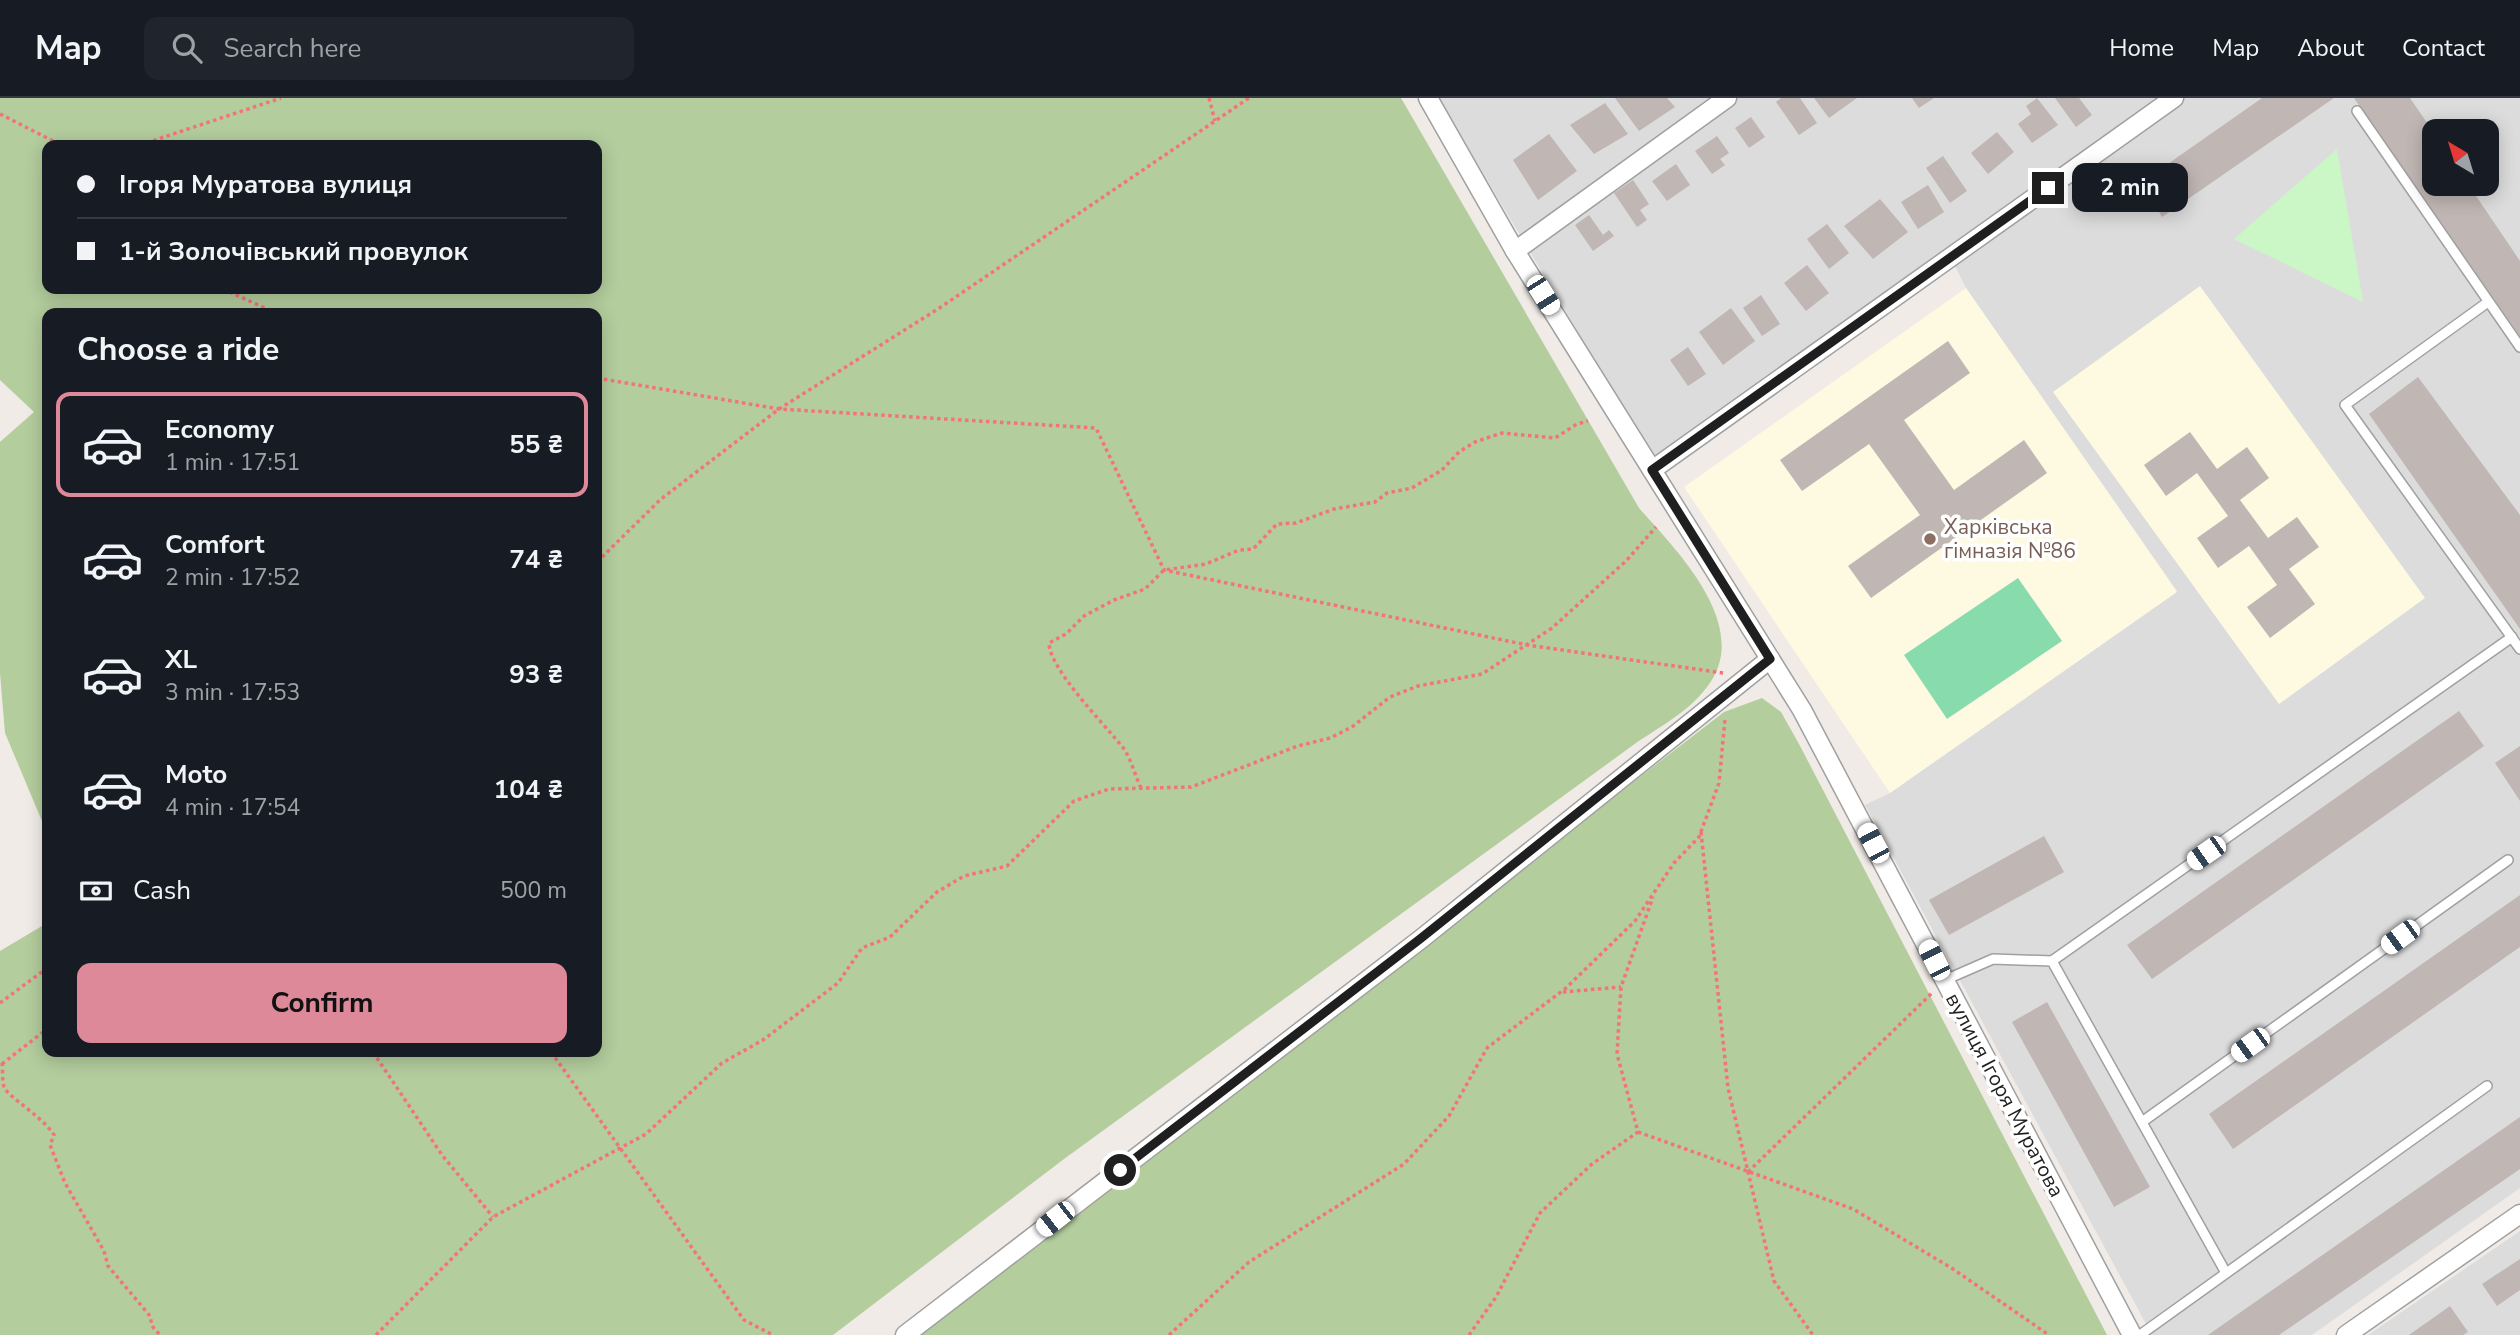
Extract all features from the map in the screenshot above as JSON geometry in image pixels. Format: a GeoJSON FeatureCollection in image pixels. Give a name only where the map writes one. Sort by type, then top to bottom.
{"type":"FeatureCollection","features":[{"type":"Feature","properties":{"kind":"street","name":"вулиця Ігоря Муратова"},"geometry":{"type":"LineString","coordinates":[[1428,98],[1515,251],[1802,710],[2132,1335]]}},
{"type":"Feature","properties":{"kind":"street"},"geometry":{"type":"LineString","coordinates":[[1515,251],[1727,98]]}},
{"type":"Feature","properties":{"kind":"street"},"geometry":{"type":"LineString","coordinates":[[1652,470],[2174,98]]}},
{"type":"Feature","properties":{"kind":"street"},"geometry":{"type":"LineString","coordinates":[[905,1335],[1420,939],[1770,659]]}},
{"type":"Feature","properties":{"kind":"street"},"geometry":{"type":"LineString","coordinates":[[2346,1335],[2520,1214]]}},
{"type":"Feature","properties":{"kind":"lane"},"geometry":{"type":"LineString","coordinates":[[2357,111],[2520,347]]}},
{"type":"Feature","properties":{"kind":"lane"},"geometry":{"type":"LineString","coordinates":[[2488,302],[2345,405],[2520,649]]}},
{"type":"Feature","properties":{"kind":"lane"},"geometry":{"type":"LineString","coordinates":[[1945,980],[1993,959],[2052,961],[2512,638]]}},
{"type":"Feature","properties":{"kind":"lane"},"geometry":{"type":"LineString","coordinates":[[2142,1122],[2508,860]]}},
{"type":"Feature","properties":{"kind":"lane"},"geometry":{"type":"LineString","coordinates":[[2052,961],[2226,1273]]}},
{"type":"Feature","properties":{"kind":"lane"},"geometry":{"type":"LineString","coordinates":[[2140,1335],[2487,1086]]}},
{"type":"Feature","properties":{"kind":"path"},"geometry":{"type":"LineString","coordinates":[[155,140],[281,98]]}},
{"type":"Feature","properties":{"kind":"path"},"geometry":{"type":"LineString","coordinates":[[1209,98],[1215,121]]}},
{"type":"Feature","properties":{"kind":"path"},"geometry":{"type":"LineString","coordinates":[[602,557],[661,499],[779,410],[959,295],[1249,98]]}},
{"type":"Feature","properties":{"kind":"path"},"geometry":{"type":"LineString","coordinates":[[0,114],[51,140]]}},
{"type":"Feature","properties":{"kind":"path"},"geometry":{"type":"LineString","coordinates":[[233,294],[265,308]]}},
{"type":"Feature","properties":{"kind":"path"},"geometry":{"type":"LineString","coordinates":[[602,379],[779,410],[1096,428],[1164,570]]}},
{"type":"Feature","properties":{"kind":"path"},"geometry":{"type":"LineString","coordinates":[[1140,788],[1128,756],[1063,674],[1051,656],[1049,643],[1066,634],[1084,616],[1114,600],[1145,589],[1164,570],[1206,564],[1239,550],[1253,549],[1277,524],[1282,526],[1334,509],[1375,502],[1387,492],[1412,488],[1442,470],[1467,447],[1502,433],[1519,437],[1555,438],[1577,424],[1588,421]]}},
{"type":"Feature","properties":{"kind":"path"},"geometry":{"type":"LineString","coordinates":[[376,1335],[493,1217],[646,1134],[722,1063],[763,1040],[838,983],[862,948],[890,937],[937,892],[964,876],[1007,866],[1074,801],[1109,789],[1191,787],[1298,746],[1330,738],[1352,727],[1390,697],[1419,686],[1482,674],[1552,628],[1626,561],[1656,527]]}},
{"type":"Feature","properties":{"kind":"path"},"geometry":{"type":"LineString","coordinates":[[1164,570],[1528,645],[1749,676]]}},
{"type":"Feature","properties":{"kind":"path"},"geometry":{"type":"LineString","coordinates":[[1169,1335],[1249,1262],[1404,1164],[1449,1116],[1486,1048],[1561,992],[1634,921],[1701,831],[1719,783],[1729,691]]}},
{"type":"Feature","properties":{"kind":"path"},"geometry":{"type":"LineString","coordinates":[[1701,831],[1728,1088],[1774,1281],[1813,1335]]}},
{"type":"Feature","properties":{"kind":"path"},"geometry":{"type":"LineString","coordinates":[[1639,1132],[1617,1054],[1621,987],[1655,891]]}},
{"type":"Feature","properties":{"kind":"path"},"geometry":{"type":"LineString","coordinates":[[0,1003],[42,972]]}},
{"type":"Feature","properties":{"kind":"path"},"geometry":{"type":"LineString","coordinates":[[1748,1172],[1945,980]]}},
{"type":"Feature","properties":{"kind":"path"},"geometry":{"type":"LineString","coordinates":[[1561,992],[1621,987]]}},
{"type":"Feature","properties":{"kind":"path"},"geometry":{"type":"LineString","coordinates":[[42,1033],[1,1064],[4,1086],[45,1121],[54,1135],[50,1145],[65,1183],[104,1251],[107,1266],[150,1316],[152,1326],[160,1335]]}},
{"type":"Feature","properties":{"kind":"path"},"geometry":{"type":"LineString","coordinates":[[376,1057],[442,1155],[493,1217]]}},
{"type":"Feature","properties":{"kind":"path"},"geometry":{"type":"LineString","coordinates":[[555,1057],[744,1320],[773,1335]]}},
{"type":"Feature","properties":{"kind":"path"},"geometry":{"type":"LineString","coordinates":[[1639,1132],[1853,1209],[1953,1269],[2049,1335]]}},
{"type":"Feature","properties":{"kind":"path"},"geometry":{"type":"LineString","coordinates":[[1469,1335],[1496,1297],[1540,1213],[1592,1164],[1639,1132]]}},
{"type":"Feature","properties":{"kind":"shaded area"},"geometry":{"type":"Polygon","coordinates":[[[1438,98],[2520,98],[2520,1188],[2312,1335],[2152,1335],[1865,805],[1890,793],[2177,591],[1966,288],[1948,252],[1653,458],[1438,98]]]}},
{"type":"Feature","properties":{"kind":"shaded area"},"geometry":{"type":"Polygon","coordinates":[[[2200,286],[2425,598],[2279,704],[2053,392],[2200,286]]]}},
{"type":"Feature","properties":{"kind":"shaded area","name":"Харківська гімназія №86"},"geometry":{"type":"Polygon","coordinates":[[[1966,288],[2177,592],[1890,793],[1684,487],[1966,288]]]}},
{"type":"Feature","properties":{"kind":"shaded area"},"geometry":{"type":"Polygon","coordinates":[[[2520,1231],[2520,1335],[2368,1335],[2520,1231]]]}},
{"type":"Feature","properties":{"kind":"green space"},"geometry":{"type":"Polygon","coordinates":[[[0,98],[1401,98],[1639,508],[1690,568],[1705,591],[1716,615],[1722,640],[1719,664],[1707,687],[1683,711],[1064,1159],[833,1335],[0,1335],[0,951],[42,926],[42,1057],[602,1057],[602,308],[42,308],[42,821],[5,733],[0,673],[0,442],[34,412],[0,380],[0,98]]]}},
{"type":"Feature","properties":{"kind":"green space"},"geometry":{"type":"Polygon","coordinates":[[[2337,149],[2363,302],[2234,239],[2337,149]]]}},
{"type":"Feature","properties":{"kind":"green space"},"geometry":{"type":"Polygon","coordinates":[[[2018,578],[2062,641],[1947,719],[1904,655],[2018,578]]]}},
{"type":"Feature","properties":{"kind":"green space"},"geometry":{"type":"Polygon","coordinates":[[[1762,698],[1781,712],[1799,744],[2107,1335],[916,1335],[1724,712],[1762,698]]]}},
{"type":"Feature","properties":{"kind":"building"},"geometry":{"type":"Polygon","coordinates":[[[1615,98],[1667,98],[1675,107],[1639,131],[1615,98]]]}},
{"type":"Feature","properties":{"kind":"building"},"geometry":{"type":"Polygon","coordinates":[[[1781,98],[1800,98],[1817,123],[1799,135],[1776,102],[1781,98]]]}},
{"type":"Feature","properties":{"kind":"building"},"geometry":{"type":"Polygon","coordinates":[[[1814,98],[1857,98],[1829,118],[1814,98]]]}},
{"type":"Feature","properties":{"kind":"building"},"geometry":{"type":"Polygon","coordinates":[[[1912,98],[1934,98],[1919,108],[1912,98]]]}},
{"type":"Feature","properties":{"kind":"building"},"geometry":{"type":"Polygon","coordinates":[[[2037,98],[2058,125],[2032,143],[2018,124],[2031,114],[2026,106],[2037,98]]]}},
{"type":"Feature","properties":{"kind":"building"},"geometry":{"type":"Polygon","coordinates":[[[2055,98],[2079,98],[2092,115],[2076,127],[2055,98]]]}},
{"type":"Feature","properties":{"kind":"building"},"geometry":{"type":"Polygon","coordinates":[[[2262,98],[2334,98],[2162,217],[2142,182],[2262,98]]]}},
{"type":"Feature","properties":{"kind":"building"},"geometry":{"type":"Polygon","coordinates":[[[2354,98],[2410,98],[2424,119],[2422,119],[2422,196],[2476,196],[2520,261],[2520,338],[2354,98]]]}},
{"type":"Feature","properties":{"kind":"building"},"geometry":{"type":"Polygon","coordinates":[[[1605,103],[1628,134],[1594,154],[1570,125],[1605,103]]]}},
{"type":"Feature","properties":{"kind":"building"},"geometry":{"type":"Polygon","coordinates":[[[1751,117],[1765,137],[1749,148],[1735,128],[1751,117]]]}},
{"type":"Feature","properties":{"kind":"building"},"geometry":{"type":"Polygon","coordinates":[[[1997,132],[2014,152],[1988,174],[1971,153],[1997,132]]]}},
{"type":"Feature","properties":{"kind":"building"},"geometry":{"type":"Polygon","coordinates":[[[1549,134],[1577,171],[1538,200],[1513,160],[1549,134]]]}},
{"type":"Feature","properties":{"kind":"building"},"geometry":{"type":"Polygon","coordinates":[[[1717,136],[1729,153],[1720,159],[1725,165],[1712,174],[1695,151],[1717,136]]]}},
{"type":"Feature","properties":{"kind":"building"},"geometry":{"type":"Polygon","coordinates":[[[1943,156],[1967,191],[1950,203],[1926,168],[1943,156]]]}},
{"type":"Feature","properties":{"kind":"building"},"geometry":{"type":"Polygon","coordinates":[[[1676,164],[1690,185],[1667,201],[1652,181],[1676,164]]]}},
{"type":"Feature","properties":{"kind":"building"},"geometry":{"type":"Polygon","coordinates":[[[1633,180],[1649,204],[1640,210],[1647,220],[1637,227],[1614,193],[1633,180]]]}},
{"type":"Feature","properties":{"kind":"building"},"geometry":{"type":"Polygon","coordinates":[[[1928,185],[1944,212],[1918,229],[1901,202],[1928,185]]]}},
{"type":"Feature","properties":{"kind":"building"},"geometry":{"type":"Polygon","coordinates":[[[1880,199],[1908,232],[1873,259],[1844,226],[1880,199]]]}},
{"type":"Feature","properties":{"kind":"building"},"geometry":{"type":"Polygon","coordinates":[[[1589,215],[1603,235],[1609,230],[1614,236],[1593,251],[1575,225],[1589,215]]]}},
{"type":"Feature","properties":{"kind":"building"},"geometry":{"type":"Polygon","coordinates":[[[1827,224],[1849,253],[1829,269],[1807,239],[1827,224]]]}},
{"type":"Feature","properties":{"kind":"building"},"geometry":{"type":"Polygon","coordinates":[[[1807,265],[1829,293],[1806,311],[1784,283],[1807,265]]]}},
{"type":"Feature","properties":{"kind":"building"},"geometry":{"type":"Polygon","coordinates":[[[1761,295],[1780,324],[1762,336],[1743,308],[1761,295]]]}},
{"type":"Feature","properties":{"kind":"building"},"geometry":{"type":"Polygon","coordinates":[[[1731,308],[1755,341],[1723,365],[1699,332],[1731,308]]]}},
{"type":"Feature","properties":{"kind":"building"},"geometry":{"type":"Polygon","coordinates":[[[1948,341],[1970,373],[1904,420],[1954,490],[2024,440],[2047,473],[1871,598],[1848,566],[1920,515],[1869,444],[1802,491],[1780,460],[1948,341]]]}},
{"type":"Feature","properties":{"kind":"building"},"geometry":{"type":"Polygon","coordinates":[[[1688,347],[1706,374],[1688,386],[1670,360],[1688,347]]]}},
{"type":"Feature","properties":{"kind":"building"},"geometry":{"type":"Polygon","coordinates":[[[2418,377],[2520,515],[2520,629],[2369,414],[2418,377]]]}},
{"type":"Feature","properties":{"kind":"building"},"geometry":{"type":"Polygon","coordinates":[[[2190,432],[2217,469],[2247,447],[2269,478],[2240,500],[2268,538],[2297,517],[2319,547],[2289,569],[2315,604],[2270,638],[2247,607],[2277,585],[2249,546],[2218,568],[2197,538],[2228,516],[2197,473],[2166,496],[2144,465],[2190,432]]]}},
{"type":"Feature","properties":{"kind":"building"},"geometry":{"type":"Polygon","coordinates":[[[2459,711],[2484,746],[2152,979],[2127,945],[2459,711]]]}},
{"type":"Feature","properties":{"kind":"building"},"geometry":{"type":"Polygon","coordinates":[[[2520,746],[2520,801],[2495,763],[2520,746]]]}},
{"type":"Feature","properties":{"kind":"building"},"geometry":{"type":"Polygon","coordinates":[[[2044,836],[2064,872],[1949,935],[1929,900],[2044,836]]]}},
{"type":"Feature","properties":{"kind":"building"},"geometry":{"type":"Polygon","coordinates":[[[2520,895],[2520,947],[2233,1149],[2209,1114],[2520,895]]]}},
{"type":"Feature","properties":{"kind":"building"},"geometry":{"type":"Polygon","coordinates":[[[2047,1002],[2150,1187],[2114,1207],[2012,1022],[2047,1002]]]}},
{"type":"Feature","properties":{"kind":"building"},"geometry":{"type":"Polygon","coordinates":[[[2520,1117],[2520,1169],[2279,1335],[2208,1335],[2520,1117]]]}},
{"type":"Feature","properties":{"kind":"building"},"geometry":{"type":"Polygon","coordinates":[[[2520,1259],[2520,1290],[2497,1306],[2482,1284],[2520,1259]]]}},
{"type":"Feature","properties":{"kind":"building"},"geometry":{"type":"Polygon","coordinates":[[[2450,1306],[2468,1332],[2463,1335],[2409,1335],[2450,1306]]]}},
{"type":"Feature","properties":{"kind":"place","name":"Харківська гімназія №86"},"geometry":{"type":"Point","coordinates":[1930,539]}},
{"type":"Feature","properties":{"kind":"route"},"geometry":{"type":"LineString","coordinates":[[1120,1170],[1420,939],[1770,659],[1652,470],[2048,188]]}}]}
